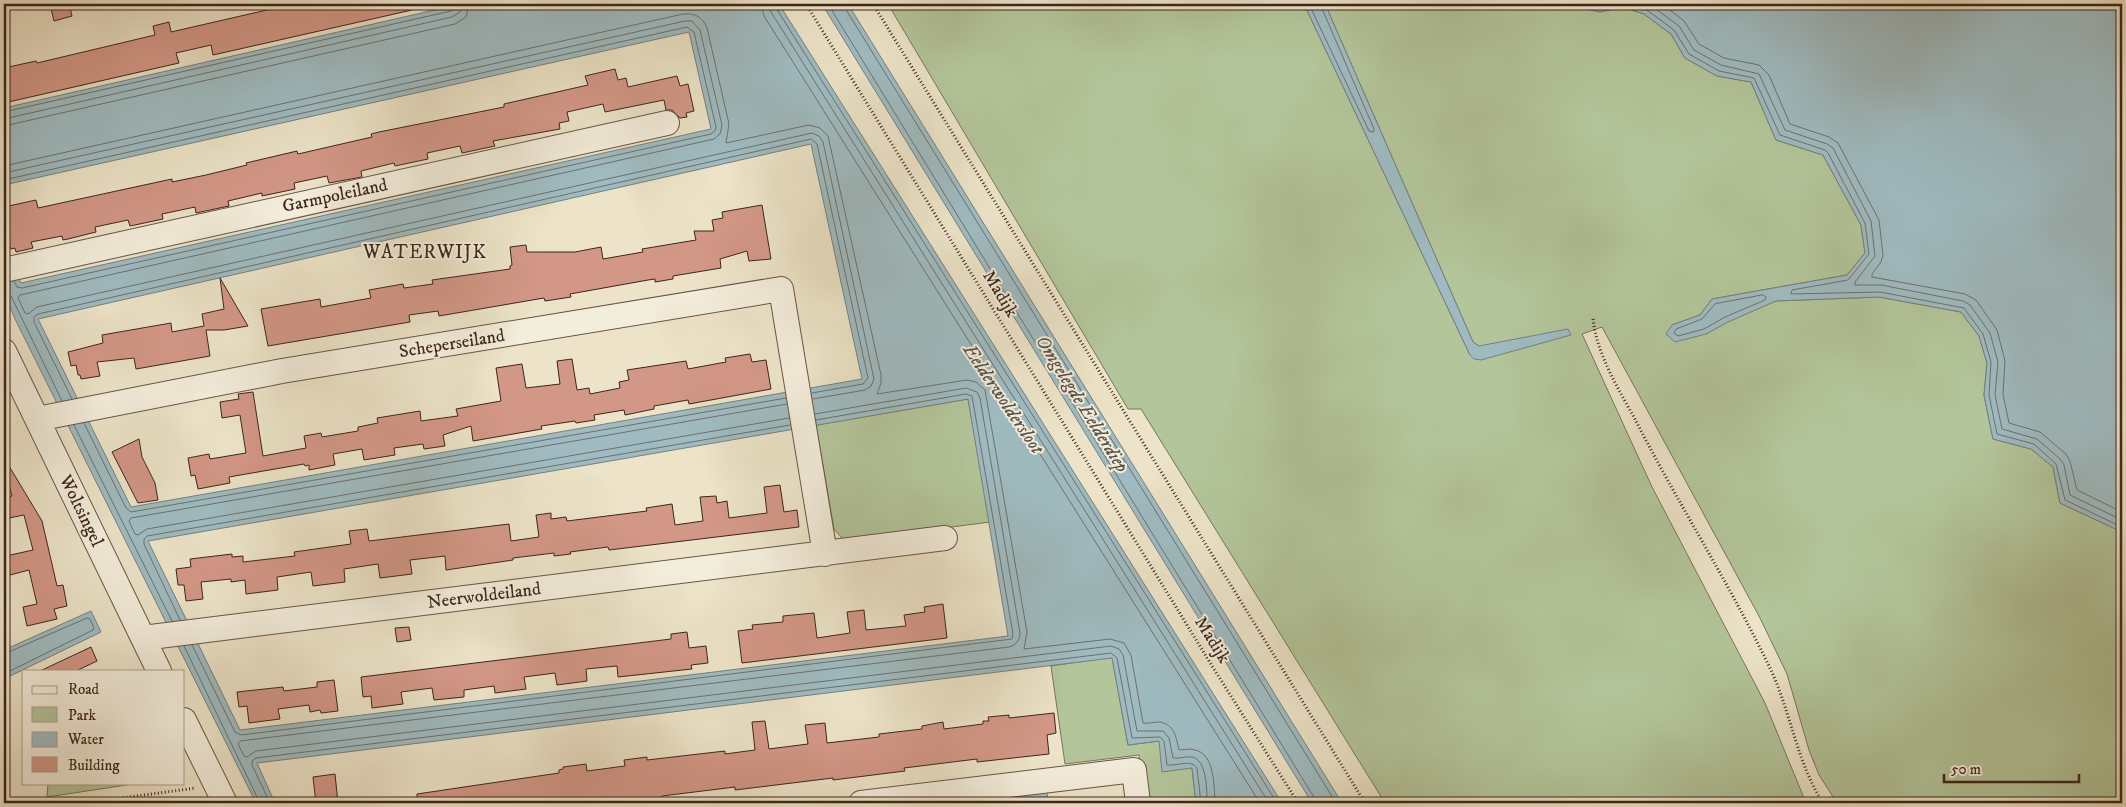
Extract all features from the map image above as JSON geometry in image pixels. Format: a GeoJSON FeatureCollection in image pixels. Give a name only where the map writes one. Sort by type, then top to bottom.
{"type":"FeatureCollection","features":[{"type":"Feature","properties":{"kind":"street","name":"Garmpoleiland"},"geometry":{"type":"LineString","coordinates":[[8,269],[667,123]]}},
{"type":"Feature","properties":{"kind":"street","name":"Scheperseiland"},"geometry":{"type":"LineString","coordinates":[[46,417],[282,371],[781,288],[825,554]]}},
{"type":"Feature","properties":{"kind":"street","name":"Woltsingel"},"geometry":{"type":"LineString","coordinates":[[4,351],[46,417],[154,637],[159,670]]}},
{"type":"Feature","properties":{"kind":"street","name":"Neerwoldeiland"},"geometry":{"type":"LineString","coordinates":[[154,637],[945,538]]}},
{"type":"Feature","properties":{"kind":"street"},"geometry":{"type":"LineString","coordinates":[[185,722],[221,794]]}},
{"type":"Feature","properties":{"kind":"street"},"geometry":{"type":"LineString","coordinates":[[861,803],[910,800],[1134,770],[1138,803]]}},
{"type":"Feature","properties":{"kind":"path","name":"Madijk"},"geometry":{"type":"LineString","coordinates":[[806,4],[1298,803]]}},
{"type":"Feature","properties":{"kind":"path"},"geometry":{"type":"LineString","coordinates":[[873,4],[1365,803]]}},
{"type":"Feature","properties":{"kind":"path"},"geometry":{"type":"LineString","coordinates":[[1593,319],[1595,335],[1614,381],[1656,461],[1750,627],[1774,676],[1807,774],[1823,803]]}},
{"type":"Feature","properties":{"kind":"path"},"geometry":{"type":"LineString","coordinates":[[85,803],[221,794]]}},
{"type":"Feature","properties":{"kind":"green space"},"geometry":{"type":"Polygon","coordinates":[[[888,4],[1304,4],[1470,355],[1474,359],[1479,346],[1473,342],[1325,4],[1571,4],[1600,12],[1622,7],[1644,14],[1671,34],[1685,58],[1717,76],[1751,82],[1776,140],[1823,155],[1861,225],[1865,253],[1847,275],[1712,299],[1700,315],[1672,325],[1706,334],[1727,322],[1775,301],[1879,297],[1961,312],[1979,336],[1987,363],[1984,395],[1993,439],[2031,449],[2053,467],[2060,503],[2122,532],[2122,803],[1837,803],[1819,775],[1809,750],[1787,674],[1759,616],[1602,327],[1582,334],[1652,487],[1765,703],[1806,803],[1385,803],[1141,409],[1128,409],[888,4]]]}},
{"type":"Feature","properties":{"kind":"green space"},"geometry":{"type":"Polygon","coordinates":[[[968,399],[990,522],[852,540],[842,538],[834,529],[816,425],[968,399]]]}},
{"type":"Feature","properties":{"kind":"green space"},"geometry":{"type":"Polygon","coordinates":[[[1112,657],[1128,745],[1159,741],[1192,768],[1196,803],[1146,803],[1139,755],[1065,764],[1051,666],[1112,657]]]}},
{"type":"Feature","properties":{"kind":"green space"},"geometry":{"type":"Polygon","coordinates":[[[48,784],[133,784],[47,797],[48,784]]]}},
{"type":"Feature","properties":{"kind":"water","name":"Eelderwoldersloot"},"geometry":{"type":"Polygon","coordinates":[[[461,4],[779,4],[1282,803],[1196,803],[1192,768],[1162,772],[1159,741],[1128,745],[1112,658],[257,763],[275,803],[256,803],[15,319],[4,292],[4,249],[21,283],[711,129],[689,32],[4,185],[4,108],[461,4]],[[811,144],[38,319],[131,507],[862,379],[811,144]],[[968,399],[148,541],[240,730],[1008,636],[968,399]]]}},
{"type":"Feature","properties":{"kind":"water","name":"Omgelegde Eelderdiep"},"geometry":{"type":"Polygon","coordinates":[[[822,4],[848,4],[1342,803],[1312,803],[822,4]]]}},
{"type":"Feature","properties":{"kind":"water"},"geometry":{"type":"Polygon","coordinates":[[[1304,4],[1325,4],[1473,342],[1479,346],[1568,329],[1571,335],[1481,360],[1474,359],[1470,355],[1304,4]]]}},
{"type":"Feature","properties":{"kind":"water"},"geometry":{"type":"Polygon","coordinates":[[[1571,4],[2122,4],[2122,532],[2060,503],[2053,467],[2031,449],[1993,439],[1984,395],[1987,363],[1979,336],[1961,312],[1879,297],[1776,301],[1706,334],[1675,342],[1666,334],[1672,325],[1700,315],[1712,299],[1847,275],[1865,253],[1861,225],[1823,155],[1776,140],[1751,82],[1717,76],[1685,58],[1671,34],[1644,14],[1623,7],[1600,12],[1571,4]]]}},
{"type":"Feature","properties":{"kind":"water"},"geometry":{"type":"Polygon","coordinates":[[[91,611],[101,632],[4,679],[4,650],[91,611]]]}},
{"type":"Feature","properties":{"kind":"water"},"geometry":{"type":"Polygon","coordinates":[[[1047,791],[1048,803],[1013,803],[1012,795],[1047,791]]]}},
{"type":"Feature","properties":{"kind":"building"},"geometry":{"type":"Polygon","coordinates":[[[50,4],[69,4],[72,16],[54,21],[50,4]]]}},
{"type":"Feature","properties":{"kind":"building"},"geometry":{"type":"Polygon","coordinates":[[[293,4],[412,4],[412,10],[213,55],[211,45],[176,53],[179,63],[4,103],[4,68],[36,61],[37,63],[155,35],[153,26],[169,22],[171,32],[293,4]]]}},
{"type":"Feature","properties":{"kind":"building"},"geometry":{"type":"Polygon","coordinates":[[[615,69],[618,80],[626,78],[628,87],[677,76],[680,86],[688,84],[694,111],[686,113],[687,117],[680,118],[672,110],[666,110],[664,100],[605,112],[603,104],[567,112],[569,121],[559,123],[560,129],[493,141],[495,146],[462,153],[460,146],[427,153],[428,159],[395,166],[394,163],[361,171],[362,177],[329,183],[327,176],[294,183],[295,189],[262,196],[262,193],[228,201],[229,206],[196,213],[195,207],[162,214],[163,219],[130,226],[128,220],[95,227],[96,232],[63,240],[62,236],[31,242],[33,248],[16,252],[15,248],[11,249],[4,235],[4,207],[36,200],[38,208],[172,179],[172,182],[206,175],[297,151],[298,154],[372,137],[371,134],[379,132],[504,107],[504,104],[588,85],[585,76],[615,69]]]}},
{"type":"Feature","properties":{"kind":"building"},"geometry":{"type":"Polygon","coordinates":[[[762,205],[771,259],[749,261],[747,251],[720,259],[721,268],[673,276],[673,279],[655,282],[655,279],[648,280],[570,294],[571,297],[545,301],[544,298],[439,316],[438,311],[409,315],[410,322],[268,346],[261,309],[320,299],[321,307],[371,298],[369,290],[403,284],[404,288],[433,284],[432,280],[510,269],[512,265],[510,247],[526,245],[527,252],[575,252],[601,247],[603,259],[643,252],[642,249],[696,240],[694,231],[714,231],[712,220],[723,218],[722,212],[762,205]]]}},
{"type":"Feature","properties":{"kind":"building"},"geometry":{"type":"Polygon","coordinates":[[[220,278],[248,326],[224,330],[206,330],[210,356],[136,369],[134,358],[97,362],[100,376],[81,379],[76,365],[71,366],[68,352],[103,343],[102,335],[171,323],[172,332],[204,326],[202,314],[224,309],[220,278]]]}},
{"type":"Feature","properties":{"kind":"building"},"geometry":{"type":"Polygon","coordinates":[[[750,354],[752,362],[766,360],[771,389],[689,404],[688,400],[654,406],[654,409],[625,415],[624,410],[594,415],[595,420],[541,426],[542,429],[473,441],[471,426],[443,435],[445,446],[424,449],[423,444],[394,448],[395,455],[364,460],[362,449],[333,454],[335,465],[309,470],[309,465],[305,466],[304,464],[229,477],[230,483],[198,489],[195,475],[191,476],[188,458],[209,454],[210,459],[246,453],[240,415],[222,418],[220,402],[239,399],[238,394],[253,392],[263,456],[306,448],[304,436],[321,433],[322,437],[358,431],[358,427],[378,423],[377,418],[420,411],[421,421],[458,416],[456,409],[501,401],[496,368],[522,364],[526,388],[560,384],[557,361],[572,359],[577,390],[589,388],[590,394],[620,388],[619,382],[629,380],[627,370],[686,361],[688,369],[726,362],[725,358],[750,354]]]}},
{"type":"Feature","properties":{"kind":"building"},"geometry":{"type":"Polygon","coordinates":[[[139,439],[142,457],[155,483],[158,500],[138,503],[112,452],[139,439]]]}},
{"type":"Feature","properties":{"kind":"building"},"geometry":{"type":"Polygon","coordinates":[[[9,466],[42,521],[57,586],[63,585],[67,606],[54,609],[57,619],[27,626],[23,607],[37,604],[29,570],[10,575],[6,556],[33,550],[24,515],[4,519],[4,498],[12,496],[4,468],[9,466]]]}},
{"type":"Feature","properties":{"kind":"building"},"geometry":{"type":"Polygon","coordinates":[[[780,485],[784,512],[797,510],[799,527],[609,550],[608,547],[554,556],[554,553],[446,570],[445,556],[410,560],[412,574],[380,578],[378,564],[344,569],[345,582],[313,586],[311,572],[277,577],[278,590],[246,594],[245,580],[231,582],[231,579],[201,582],[203,599],[186,601],[184,585],[178,585],[176,569],[191,567],[190,559],[232,554],[232,557],[243,556],[243,562],[295,556],[294,552],[351,544],[349,531],[367,529],[369,541],[509,524],[511,541],[539,537],[536,515],[551,513],[551,519],[566,517],[567,521],[647,511],[646,508],[672,504],[675,525],[703,521],[700,497],[716,496],[717,503],[727,501],[729,518],[767,513],[764,487],[780,485]]]}},
{"type":"Feature","properties":{"kind":"building"},"geometry":{"type":"Polygon","coordinates":[[[943,604],[947,638],[742,663],[738,631],[753,629],[752,625],[783,622],[783,616],[814,613],[817,638],[850,633],[847,612],[864,610],[866,630],[906,626],[904,615],[925,612],[924,607],[943,604]]]}},
{"type":"Feature","properties":{"kind":"building"},"geometry":{"type":"Polygon","coordinates":[[[409,627],[411,640],[397,642],[395,628],[409,627]]]}},
{"type":"Feature","properties":{"kind":"building"},"geometry":{"type":"Polygon","coordinates":[[[687,632],[689,648],[706,646],[708,663],[691,665],[692,669],[618,677],[617,666],[586,669],[587,681],[557,685],[555,673],[524,677],[526,689],[495,693],[494,686],[464,690],[464,697],[434,700],[432,688],[401,692],[403,704],[372,708],[371,696],[363,697],[361,677],[671,639],[671,634],[687,632]]]}},
{"type":"Feature","properties":{"kind":"building"},"geometry":{"type":"Polygon","coordinates":[[[91,647],[97,661],[78,670],[42,670],[91,647]]]}},
{"type":"Feature","properties":{"kind":"building"},"geometry":{"type":"Polygon","coordinates":[[[334,680],[338,711],[321,713],[320,710],[310,712],[309,705],[278,709],[280,719],[249,723],[247,706],[239,707],[237,692],[283,687],[284,691],[317,687],[317,682],[334,680]]]}},
{"type":"Feature","properties":{"kind":"building"},"geometry":{"type":"Polygon","coordinates":[[[1054,713],[1056,733],[1047,735],[1049,754],[977,762],[977,759],[904,768],[905,771],[833,780],[833,778],[735,790],[735,787],[662,796],[662,799],[621,803],[417,803],[417,794],[559,773],[559,770],[563,769],[563,767],[586,764],[587,771],[625,766],[624,760],[647,757],[647,760],[725,751],[725,754],[755,750],[752,722],[765,721],[769,749],[808,744],[805,725],[825,723],[827,743],[879,737],[879,734],[922,729],[922,726],[943,722],[944,729],[983,724],[983,721],[989,721],[988,717],[1009,715],[1009,718],[1054,713]]]}},
{"type":"Feature","properties":{"kind":"building"},"geometry":{"type":"Polygon","coordinates":[[[335,774],[338,803],[316,803],[313,777],[335,774]]]}},
{"type":"Feature","properties":{"kind":"district","name":"WATERWIJK"},"geometry":{"type":"Point","coordinates":[425,252]}}]}
